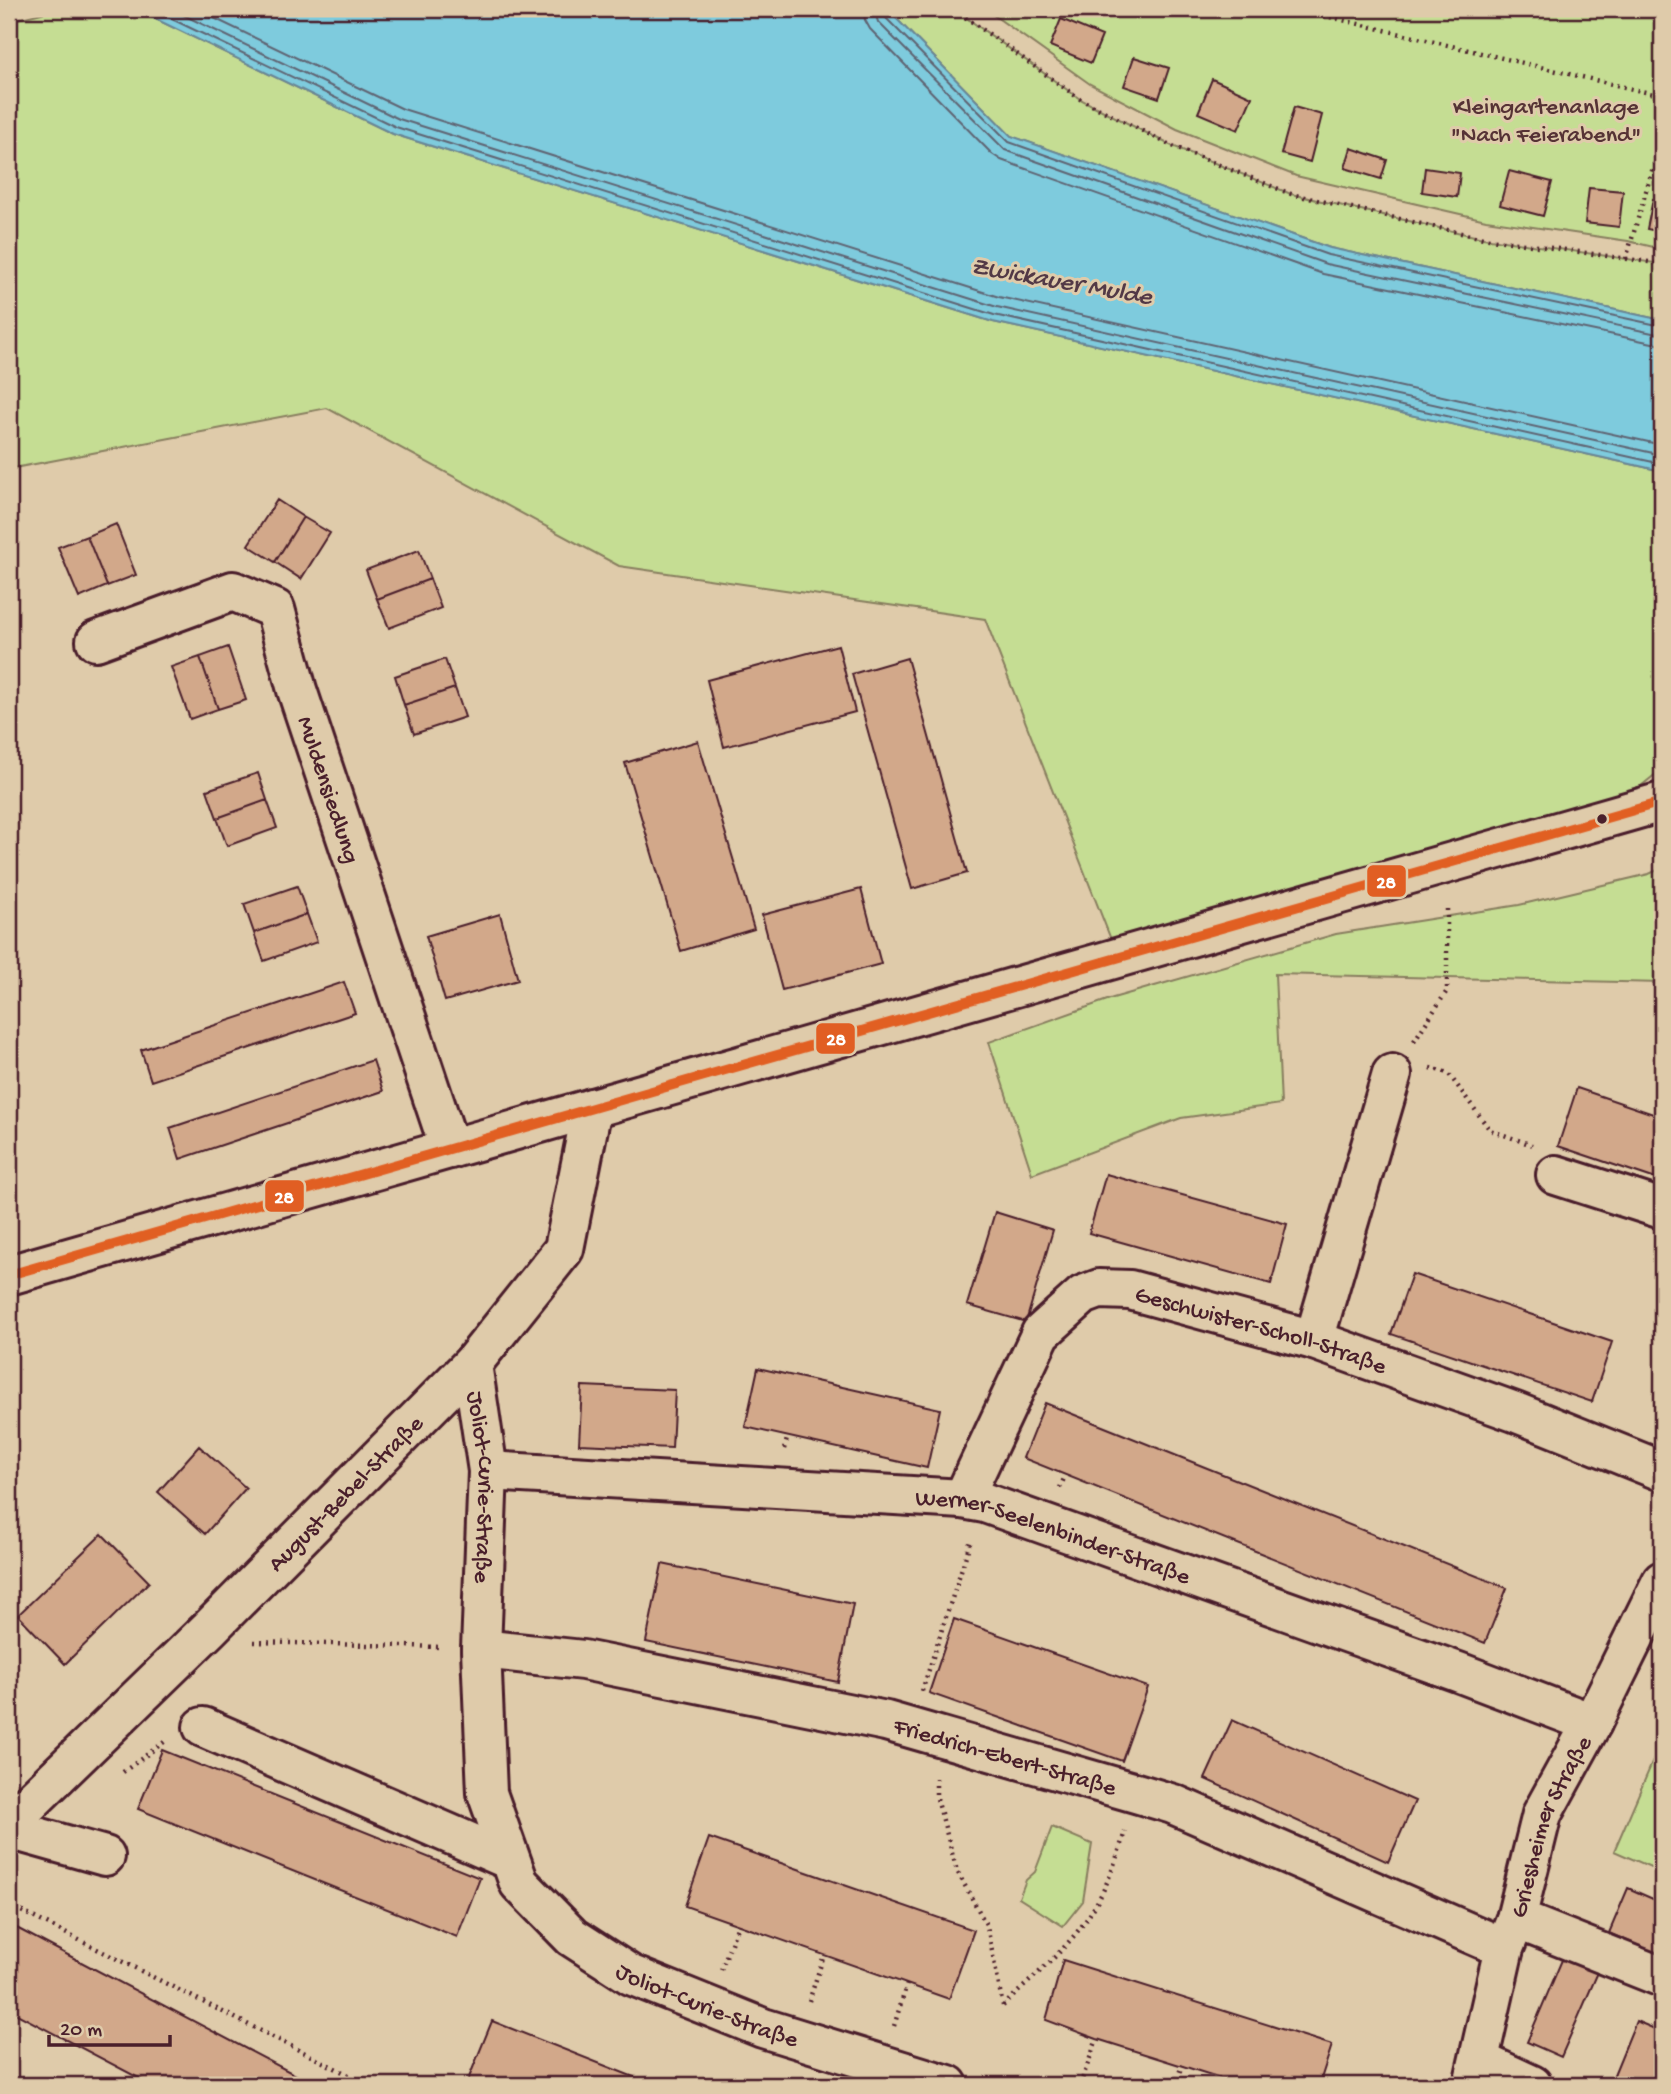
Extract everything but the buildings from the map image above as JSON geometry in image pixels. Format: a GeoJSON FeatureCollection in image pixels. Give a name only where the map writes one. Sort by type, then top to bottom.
{"type":"FeatureCollection","features":[{"type":"Feature","properties":{"kind":"street","name":"Muldensiedlung"},"geometry":{"type":"LineString","coordinates":[[96,641],[233,591],[275,609],[297,690],[450,1149]]}},
{"type":"Feature","properties":{"kind":"street"},"geometry":{"type":"LineString","coordinates":[[9,1275],[1662,802]]}},
{"type":"Feature","properties":{"kind":"street"},"geometry":{"type":"LineString","coordinates":[[1314,1340],[1397,1067]]}},
{"type":"Feature","properties":{"kind":"street","name":"August-Bebel-Straße"},"geometry":{"type":"LineString","coordinates":[[9,1823],[209,1629],[472,1364],[564,1249],[592,1108]]}},
{"type":"Feature","properties":{"kind":"street"},"geometry":{"type":"LineString","coordinates":[[1556,1175],[1662,1209]]}},
{"type":"Feature","properties":{"kind":"street","name":"Geschwister-Scholl-Straße"},"geometry":{"type":"LineString","coordinates":[[963,1499],[1041,1333],[1083,1295],[1099,1289],[1130,1290],[1314,1340],[1515,1412],[1662,1471]]}},
{"type":"Feature","properties":{"kind":"street","name":"Joliot-Curie-Straße"},"geometry":{"type":"LineString","coordinates":[[472,1364],[488,1471],[481,1649],[487,1793],[519,1883],[572,1937],[631,1975],[763,2028],[926,2082]]}},
{"type":"Feature","properties":{"kind":"street","name":"Werner-Seelenbinder-Straße"},"geometry":{"type":"LineString","coordinates":[[488,1471],[963,1499],[985,1503],[1433,1663],[1592,1723]]}},
{"type":"Feature","properties":{"kind":"street","name":"Griesheimer Straße"},"geometry":{"type":"LineString","coordinates":[[1477,2073],[1542,1814],[1592,1723],[1662,1581]]}},
{"type":"Feature","properties":{"kind":"street","name":"Friedrich-Ebert-Straße"},"geometry":{"type":"LineString","coordinates":[[481,1649],[583,1660],[886,1721],[1173,1804],[1510,1934],[1662,1977]]}},
{"type":"Feature","properties":{"kind":"street"},"geometry":{"type":"LineString","coordinates":[[203,1727],[510,1860]]}},
{"type":"Feature","properties":{"kind":"street"},"geometry":{"type":"LineString","coordinates":[[9,1829],[105,1856]]}},
{"type":"Feature","properties":{"kind":"street"},"geometry":{"type":"LineString","coordinates":[[1477,2073],[1532,2085]]}},
{"type":"Feature","properties":{"kind":"path"},"geometry":{"type":"LineString","coordinates":[[954,9],[1080,99],[1170,145],[1291,194],[1483,238],[1662,264]]}},
{"type":"Feature","properties":{"kind":"path"},"geometry":{"type":"LineString","coordinates":[[1296,9],[1662,96]]}},
{"type":"Feature","properties":{"kind":"path"},"geometry":{"type":"LineString","coordinates":[[1626,259],[1662,137]]}},
{"type":"Feature","properties":{"kind":"path"},"geometry":{"type":"LineString","coordinates":[[1447,864],[1447,991],[1397,1067],[1448,1073],[1489,1130],[1538,1147],[1556,1175]]}},
{"type":"Feature","properties":{"kind":"path"},"geometry":{"type":"LineString","coordinates":[[962,1563],[922,1731],[957,1871],[987,1926],[1003,2006],[1055,1956],[1086,1920],[1113,1872],[1136,1793]]}},
{"type":"Feature","properties":{"kind":"path"},"geometry":{"type":"LineString","coordinates":[[209,1629],[240,1642],[481,1649]]}},
{"type":"Feature","properties":{"kind":"path"},"geometry":{"type":"LineString","coordinates":[[9,1905],[369,2085]]}},
{"type":"Feature","properties":{"kind":"path"},"geometry":{"type":"LineString","coordinates":[[796,2039],[824,1955]]}},
{"type":"Feature","properties":{"kind":"path"},"geometry":{"type":"LineString","coordinates":[[1080,2085],[1097,2039]]}},
{"type":"Feature","properties":{"kind":"path"},"geometry":{"type":"LineString","coordinates":[[1175,2085],[1182,2066]]}},
{"type":"Feature","properties":{"kind":"green space"},"geometry":{"type":"Polygon","coordinates":[[[58,9],[135,9],[393,134],[993,322],[1662,471],[1662,769],[1636,790],[1112,942],[985,619],[619,566],[327,408],[9,469],[9,21],[58,9]]]}},
{"type":"Feature","properties":{"kind":"green space"},"geometry":{"type":"Polygon","coordinates":[[[887,9],[954,9],[1080,99],[1170,145],[1291,194],[1483,238],[1662,264],[1662,320],[1330,248],[1011,136],[887,9]]]}},
{"type":"Feature","properties":{"kind":"green space","name":"Kleingartenanlage \"Nach Feierabend\""},"geometry":{"type":"Polygon","coordinates":[[[985,9],[1662,9],[1662,249],[1628,241],[1486,220],[1296,176],[1177,129],[1090,84],[985,9]]]}},
{"type":"Feature","properties":{"kind":"green space"},"geometry":{"type":"Polygon","coordinates":[[[1662,868],[1662,983],[1275,974],[1281,1104],[1181,1118],[1032,1174],[989,1042],[1113,998],[1336,934],[1519,905],[1649,874],[1662,868]]]}},
{"type":"Feature","properties":{"kind":"green space"},"geometry":{"type":"Polygon","coordinates":[[[1662,1740],[1662,1872],[1614,1851],[1662,1740]]]}},
{"type":"Feature","properties":{"kind":"green space"},"geometry":{"type":"Polygon","coordinates":[[[1052,1827],[1092,1844],[1083,1901],[1063,1926],[1019,1898],[1026,1880],[1035,1872],[1052,1827]]]}},
{"type":"Feature","properties":{"kind":"water","name":"Zwickauer Mulde"},"geometry":{"type":"Polygon","coordinates":[[[135,9],[887,9],[1011,136],[1330,248],[1662,320],[1662,471],[993,322],[393,134],[135,9]]]}},
{"type":"Feature","properties":{"kind":"transit line","name":"28"},"geometry":{"type":"LineString","coordinates":[[9,1275],[1662,802]]}}]}
